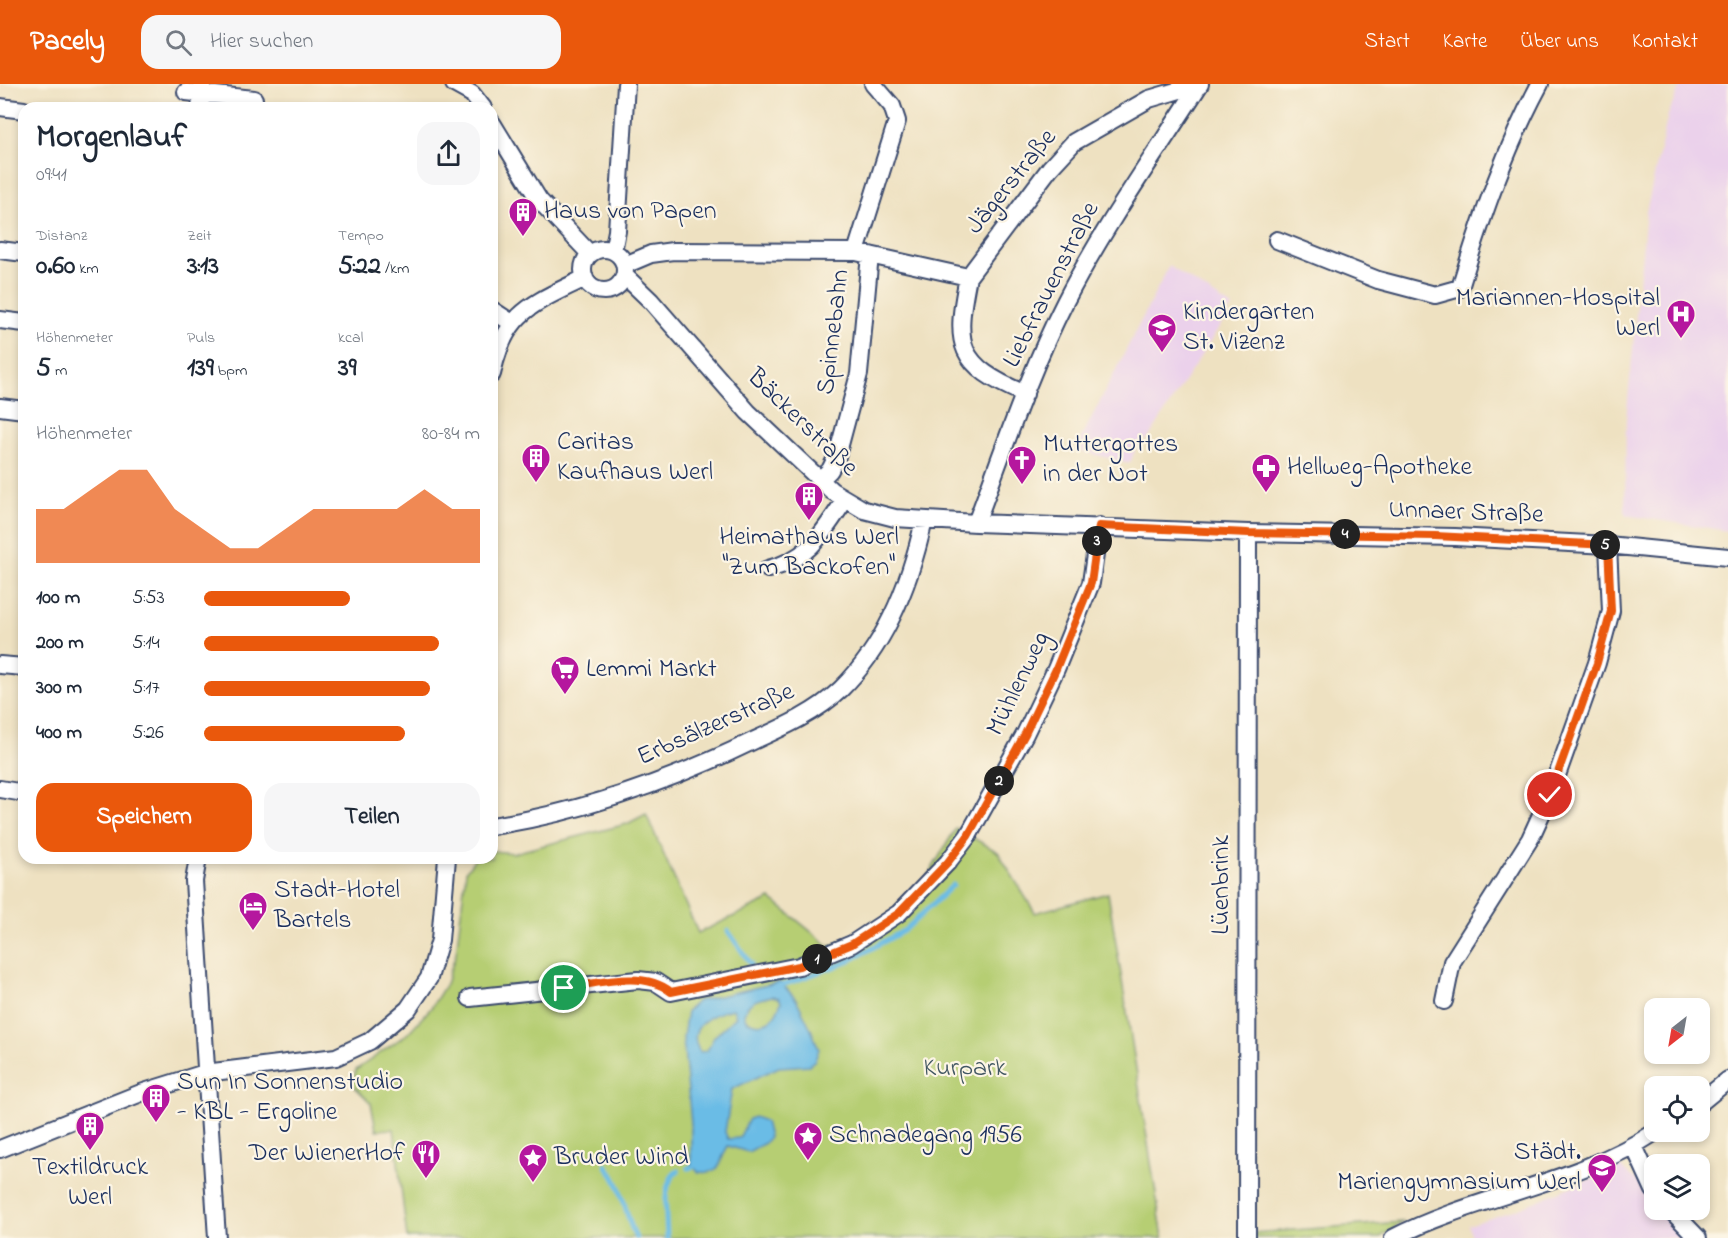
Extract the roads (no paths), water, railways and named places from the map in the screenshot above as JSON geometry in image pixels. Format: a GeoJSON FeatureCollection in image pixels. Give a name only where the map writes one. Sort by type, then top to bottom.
{"type":"FeatureCollection","features":[{"type":"Feature","properties":{"kind":"street"},"geometry":{"type":"LineString","coordinates":[[613,251],[617,231],[626,84]]}},
{"type":"Feature","properties":{"kind":"street","name":"Spinnebahn"},"geometry":{"type":"LineString","coordinates":[[820,480],[830,470],[837,456],[859,374],[863,253],[897,121],[892,106],[873,84]]}},
{"type":"Feature","properties":{"kind":"street","name":"Jägerstraße"},"geometry":{"type":"LineString","coordinates":[[968,277],[1050,168],[1074,142],[1149,99],[1200,84]]}},
{"type":"Feature","properties":{"kind":"street","name":"Liebfrauenstraße"},"geometry":{"type":"LineString","coordinates":[[976,523],[1025,394],[1065,302],[1105,230],[1200,84]]}},
{"type":"Feature","properties":{"kind":"street"},"geometry":{"type":"LineString","coordinates":[[1277,240],[1378,280],[1435,295],[1460,288],[1483,215],[1525,112],[1540,84]]}},
{"type":"Feature","properties":{"kind":"street"},"geometry":{"type":"LineString","coordinates":[[459,86],[476,102]]}},
{"type":"Feature","properties":{"kind":"street"},"geometry":{"type":"LineString","coordinates":[[197,94],[254,99]]}},
{"type":"Feature","properties":{"kind":"street"},"geometry":{"type":"LineString","coordinates":[[0,107],[18,109]]}},
{"type":"Feature","properties":{"kind":"street"},"geometry":{"type":"LineString","coordinates":[[498,133],[539,200],[590,254]]}},
{"type":"Feature","properties":{"kind":"street"},"geometry":{"type":"LineString","coordinates":[[625,271],[621,256],[613,251],[601,249],[590,254],[584,265],[585,278],[592,288],[605,291],[617,287],[625,271],[651,254],[674,251],[863,253],[968,277],[959,327],[965,351],[978,370],[995,381],[1025,394]]}},
{"type":"Feature","properties":{"kind":"street"},"geometry":{"type":"LineString","coordinates":[[0,250],[18,252]]}},
{"type":"Feature","properties":{"kind":"street","name":"Bäckerstraße"},"geometry":{"type":"LineString","coordinates":[[625,271],[748,412],[820,480],[845,500],[864,510],[896,518],[924,520],[1130,526]]}},
{"type":"Feature","properties":{"kind":"street"},"geometry":{"type":"LineString","coordinates":[[498,350],[512,323],[536,303],[585,278]]}},
{"type":"Feature","properties":{"kind":"street"},"geometry":{"type":"LineString","coordinates":[[498,314],[512,323]]}},
{"type":"Feature","properties":{"kind":"street"},"geometry":{"type":"LineString","coordinates":[[0,320],[18,322]]}},
{"type":"Feature","properties":{"kind":"street"},"geometry":{"type":"LineString","coordinates":[[0,407],[18,409]]}},
{"type":"Feature","properties":{"kind":"street"},"geometry":{"type":"LineString","coordinates":[[768,569],[784,565],[802,556],[820,537],[845,500]]}},
{"type":"Feature","properties":{"kind":"street","name":"Erbsälzerstraße"},"geometry":{"type":"LineString","coordinates":[[498,825],[524,821],[637,789],[714,760],[813,710],[840,690],[882,634],[915,559],[924,520]]}},
{"type":"Feature","properties":{"kind":"street","name":"Mühlenweg"},"geometry":{"type":"LineString","coordinates":[[470,998],[638,980],[656,982],[671,992],[799,966],[852,944],[877,930],[899,913],[956,853],[1025,734],[1070,636],[1091,583],[1099,526]]}},
{"type":"Feature","properties":{"kind":"street","name":"Unnaer Straße"},"geometry":{"type":"LineString","coordinates":[[1130,526],[1248,533],[1435,536],[1608,545],[1728,557]]}},
{"type":"Feature","properties":{"kind":"street","name":"Lüenbrink"},"geometry":{"type":"LineString","coordinates":[[1246,1238],[1248,533]]}},
{"type":"Feature","properties":{"kind":"street"},"geometry":{"type":"LineString","coordinates":[[1444,1001],[1452,962],[1530,839],[1550,795],[1597,663],[1611,611],[1608,545]]}},
{"type":"Feature","properties":{"kind":"street"},"geometry":{"type":"LineString","coordinates":[[0,665],[18,666]]}},
{"type":"Feature","properties":{"kind":"street"},"geometry":{"type":"LineString","coordinates":[[0,789],[18,792]]}},
{"type":"Feature","properties":{"kind":"street"},"geometry":{"type":"LineString","coordinates":[[197,864],[194,881],[217,1238]]}},
{"type":"Feature","properties":{"kind":"street"},"geometry":{"type":"LineString","coordinates":[[0,1149],[141,1093],[205,1073],[336,1057],[370,1041],[392,1026],[420,994],[435,959],[442,924],[447,864]]}},
{"type":"Feature","properties":{"kind":"street"},"geometry":{"type":"LineString","coordinates":[[1710,1095],[1728,1080]]}},
{"type":"Feature","properties":{"kind":"street"},"geometry":{"type":"LineString","coordinates":[[1393,1238],[1426,1221],[1547,1182],[1635,1146],[1644,1140]]}},
{"type":"Feature","properties":{"kind":"street"},"geometry":{"type":"LineString","coordinates":[[1635,1146],[1644,1167]]}},
{"type":"Feature","properties":{"kind":"street"},"geometry":{"type":"LineString","coordinates":[[1681,1220],[1698,1238]]}},
{"type":"Feature","properties":{"kind":"water"},"geometry":{"type":"Polygon","coordinates":[[[780,982],[796,999],[819,1049],[815,1060],[809,1065],[779,1067],[732,1089],[725,1132],[728,1139],[739,1138],[749,1119],[754,1117],[765,1121],[769,1137],[765,1143],[748,1152],[728,1146],[719,1166],[706,1172],[698,1172],[691,1164],[691,1123],[683,1038],[687,1011],[698,1001],[780,982]],[[772,996],[755,1001],[748,1006],[744,1014],[746,1020],[759,1024],[768,1022],[776,1014],[781,1002],[779,998],[772,996]],[[733,1009],[717,1014],[703,1022],[698,1028],[696,1043],[700,1052],[707,1051],[714,1037],[736,1016],[733,1009]]]}},
{"type":"Feature","properties":{"kind":"waterway"},"geometry":{"type":"LineString","coordinates":[[783,985],[845,963],[905,930],[953,885]]}},
{"type":"Feature","properties":{"kind":"waterway"},"geometry":{"type":"LineString","coordinates":[[728,931],[751,964]]}},
{"type":"Feature","properties":{"kind":"waterway"},"geometry":{"type":"LineString","coordinates":[[606,1165],[621,1192],[636,1238]]}},
{"type":"Feature","properties":{"kind":"waterway"},"geometry":{"type":"LineString","coordinates":[[688,1168],[693,1167]]}},
{"type":"Feature","properties":{"kind":"waterway"},"geometry":{"type":"LineString","coordinates":[[667,1238],[667,1192],[672,1176],[678,1171]]}},
{"type":"Feature","properties":{"kind":"place","name":"Haus von Papen"},"geometry":{"type":"Point","coordinates":[523,238]}},
{"type":"Feature","properties":{"kind":"place","name":"Mariannen-Hospital Werl"},"geometry":{"type":"Point","coordinates":[1681,340]}},
{"type":"Feature","properties":{"kind":"place","name":"Kindergarten St. Vizenz"},"geometry":{"type":"Point","coordinates":[1162,354]}},
{"type":"Feature","properties":{"kind":"place","name":"Caritas Kaufhaus Werl"},"geometry":{"type":"Point","coordinates":[536,484]}},
{"type":"Feature","properties":{"kind":"place","name":"Muttergottes in der Not"},"geometry":{"type":"Point","coordinates":[1022,486]}},
{"type":"Feature","properties":{"kind":"place","name":"Hellweg-Apotheke"},"geometry":{"type":"Point","coordinates":[1266,494]}},
{"type":"Feature","properties":{"kind":"place","name":"Heimathaus Werl \"Zum Backofen\""},"geometry":{"type":"Point","coordinates":[809,522]}},
{"type":"Feature","properties":{"kind":"place","name":"Lemmi Markt"},"geometry":{"type":"Point","coordinates":[565,696]}},
{"type":"Feature","properties":{"kind":"place","name":"Stadt-Hotel Bartels"},"geometry":{"type":"Point","coordinates":[253,932]}},
{"type":"Feature","properties":{"kind":"place","name":"Sun In Sonnenstudio - KBL - Ergoline"},"geometry":{"type":"Point","coordinates":[156,1124]}},
{"type":"Feature","properties":{"kind":"place","name":"Textildruck Werl"},"geometry":{"type":"Point","coordinates":[90,1152]}},
{"type":"Feature","properties":{"kind":"place","name":"Schnadegang 1956"},"geometry":{"type":"Point","coordinates":[808,1162]}},
{"type":"Feature","properties":{"kind":"place","name":"Der WienerHof"},"geometry":{"type":"Point","coordinates":[426,1180]}},
{"type":"Feature","properties":{"kind":"place","name":"Bruder Wind"},"geometry":{"type":"Point","coordinates":[533,1184]}},
{"type":"Feature","properties":{"kind":"place","name":"Städt. Mariengymnasium Werl"},"geometry":{"type":"Point","coordinates":[1602,1194]}},
{"type":"Feature","properties":{"kind":"park label","name":"Kurpark"},"geometry":{"type":"Point","coordinates":[965,1069]}}]}
